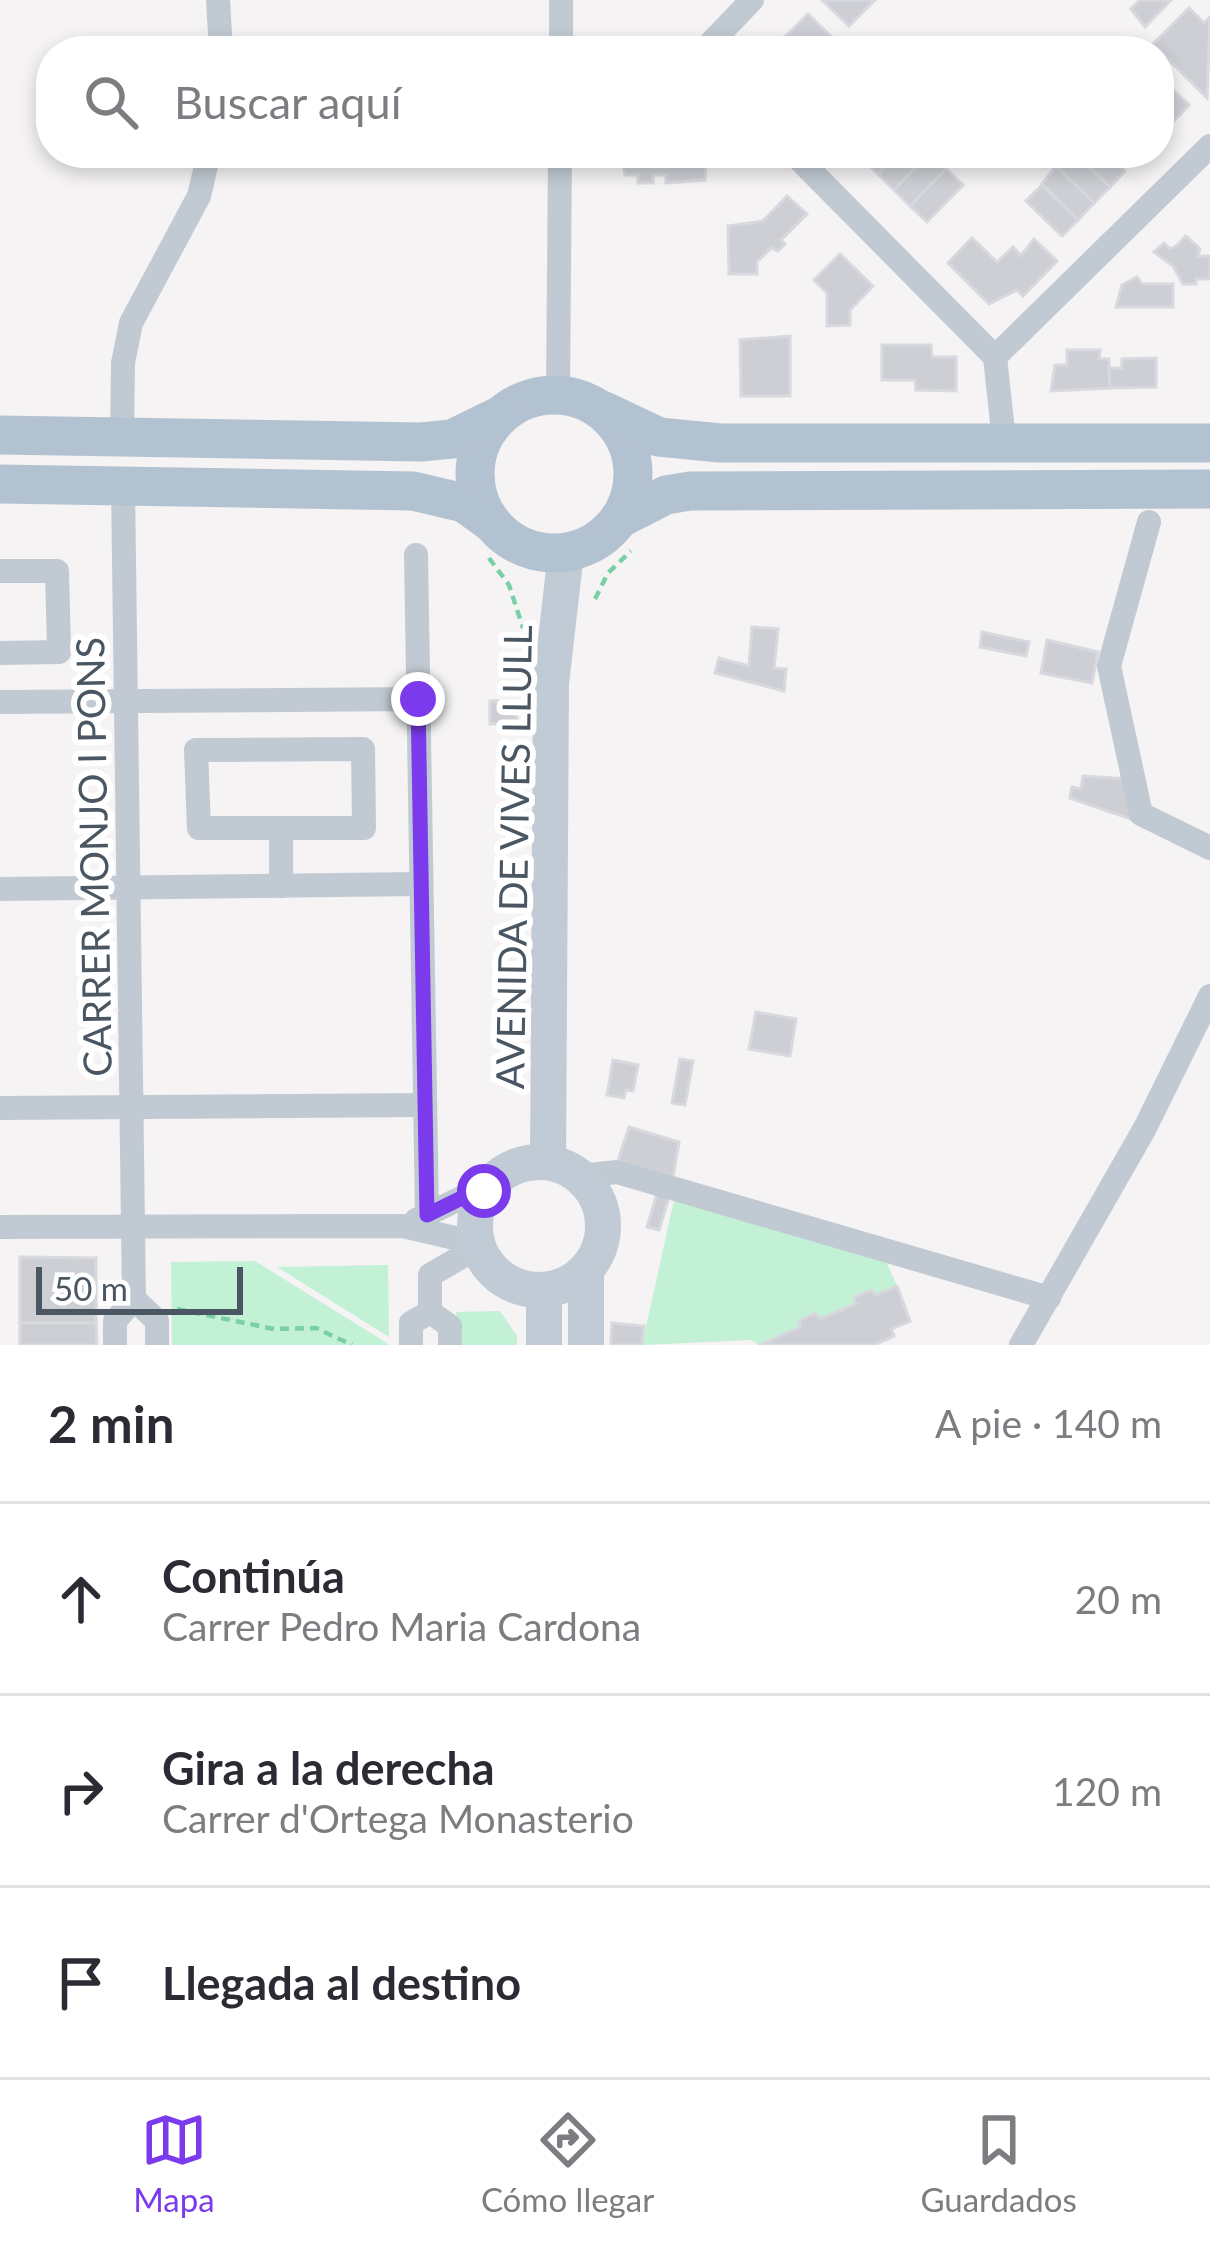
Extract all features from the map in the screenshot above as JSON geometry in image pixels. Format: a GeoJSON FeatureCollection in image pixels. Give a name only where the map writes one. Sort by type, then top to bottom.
{"type":"FeatureCollection","features":[{"type":"Feature","properties":{"kind":"main road"},"geometry":{"type":"LineString","coordinates":[[0,435],[422,442],[452,439],[526,399],[558,394],[659,437],[720,443],[1206,442]]}},
{"type":"Feature","properties":{"kind":"main road"},"geometry":{"type":"LineString","coordinates":[[604,411],[624,433],[634,461],[633,491],[621,518]]}},
{"type":"Feature","properties":{"kind":"main road"},"geometry":{"type":"LineString","coordinates":[[493,524],[475,477],[480,444],[499,416]]}},
{"type":"Feature","properties":{"kind":"main road"},"geometry":{"type":"LineString","coordinates":[[0,484],[413,491],[464,503],[533,550],[566,553],[597,542],[621,518],[667,495],[690,491],[1210,489]]}},
{"type":"Feature","properties":{"kind":"street"},"geometry":{"type":"LineString","coordinates":[[218,0],[220,36]]}},
{"type":"Feature","properties":{"kind":"street"},"geometry":{"type":"LineString","coordinates":[[561,0],[561,36]]}},
{"type":"Feature","properties":{"kind":"street"},"geometry":{"type":"LineString","coordinates":[[717,36],[752,0]]}},
{"type":"Feature","properties":{"kind":"street"},"geometry":{"type":"LineString","coordinates":[[995,357],[1210,146]]}},
{"type":"Feature","properties":{"kind":"street"},"geometry":{"type":"LineString","coordinates":[[122,437],[123,362],[131,323],[199,196],[206,168]]}},
{"type":"Feature","properties":{"kind":"street"},"geometry":{"type":"LineString","coordinates":[[558,394],[560,168]]}},
{"type":"Feature","properties":{"kind":"street"},"geometry":{"type":"LineString","coordinates":[[808,168],[995,357],[1004,441]]}},
{"type":"Feature","properties":{"kind":"street","name":"CARRER MONJO I PONS"},"geometry":{"type":"LineString","coordinates":[[123,486],[134,1299]]}},
{"type":"Feature","properties":{"kind":"street"},"geometry":{"type":"LineString","coordinates":[[1149,522],[1109,666],[1141,814],[1210,848]]}},
{"type":"Feature","properties":{"kind":"street","name":"AVENIDA DE VIVES LLULL"},"geometry":{"type":"LineString","coordinates":[[564,1169],[551,682],[566,553]]}},
{"type":"Feature","properties":{"kind":"street"},"geometry":{"type":"LineString","coordinates":[[416,555],[427,1215]]}},
{"type":"Feature","properties":{"kind":"street"},"geometry":{"type":"LineString","coordinates":[[0,571],[57,571],[59,652],[0,652]]}},
{"type":"Feature","properties":{"kind":"street"},"geometry":{"type":"LineString","coordinates":[[0,702],[418,699]]}},
{"type":"Feature","properties":{"kind":"street"},"geometry":{"type":"LineString","coordinates":[[363,749],[364,828],[281,828],[199,828],[196,750],[363,749]]}},
{"type":"Feature","properties":{"kind":"street"},"geometry":{"type":"LineString","coordinates":[[281,828],[281,886]]}},
{"type":"Feature","properties":{"kind":"street"},"geometry":{"type":"LineString","coordinates":[[0,889],[421,884]]}},
{"type":"Feature","properties":{"kind":"street"},"geometry":{"type":"LineString","coordinates":[[1021,1345],[1145,1128],[1210,996]]}},
{"type":"Feature","properties":{"kind":"street"},"geometry":{"type":"LineString","coordinates":[[0,1108],[425,1105]]}},
{"type":"Feature","properties":{"kind":"street"},"geometry":{"type":"LineString","coordinates":[[403,1226],[530,1162],[616,1172],[1048,1298]]}},
{"type":"Feature","properties":{"kind":"street"},"geometry":{"type":"LineString","coordinates":[[564,1169],[594,1192],[604,1232],[586,1271],[586,1345]]}},
{"type":"Feature","properties":{"kind":"street"},"geometry":{"type":"LineString","coordinates":[[492,1183],[477,1208],[477,1245],[500,1278],[544,1291],[586,1271]]}},
{"type":"Feature","properties":{"kind":"street"},"geometry":{"type":"LineString","coordinates":[[0,1227],[403,1226],[477,1245]]}},
{"type":"Feature","properties":{"kind":"street"},"geometry":{"type":"LineString","coordinates":[[430,1312],[430,1275],[477,1245]]}},
{"type":"Feature","properties":{"kind":"street"},"geometry":{"type":"LineString","coordinates":[[544,1291],[544,1345]]}},
{"type":"Feature","properties":{"kind":"street"},"geometry":{"type":"LineString","coordinates":[[115,1345],[115,1321],[134,1299],[157,1321],[157,1345]]}},
{"type":"Feature","properties":{"kind":"street"},"geometry":{"type":"LineString","coordinates":[[411,1345],[411,1323],[430,1312]]}},
{"type":"Feature","properties":{"kind":"street"},"geometry":{"type":"LineString","coordinates":[[430,1312],[450,1327],[450,1345]]}},
{"type":"Feature","properties":{"kind":"path"},"geometry":{"type":"LineString","coordinates":[[164,1308],[274,1329],[316,1328],[352,1345]]}},
{"type":"Feature","properties":{"kind":"green space"},"geometry":{"type":"Polygon","coordinates":[[[674,1200],[887,1263],[897,1286],[876,1295],[870,1290],[855,1297],[855,1304],[820,1319],[814,1314],[800,1320],[800,1327],[759,1345],[751,1340],[642,1345],[674,1200]]]}},
{"type":"Feature","properties":{"kind":"green space"},"geometry":{"type":"Polygon","coordinates":[[[255,1261],[390,1345],[172,1345],[171,1262],[255,1261]]]}},
{"type":"Feature","properties":{"kind":"green space"},"geometry":{"type":"Polygon","coordinates":[[[388,1265],[389,1337],[277,1267],[388,1265]]]}},
{"type":"Feature","properties":{"kind":"green space"},"geometry":{"type":"Polygon","coordinates":[[[500,1311],[517,1336],[517,1345],[456,1345],[456,1312],[500,1311]]]}},
{"type":"Feature","properties":{"kind":"building"},"geometry":{"type":"Polygon","coordinates":[[[822,0],[875,0],[849,26],[822,0]]]}},
{"type":"Feature","properties":{"kind":"building"},"geometry":{"type":"Polygon","coordinates":[[[1140,0],[1171,0],[1145,27],[1131,9],[1140,0]]]}},
{"type":"Feature","properties":{"kind":"building"},"geometry":{"type":"Polygon","coordinates":[[[1189,8],[1204,23],[1210,17],[1207,98],[1174,65],[1174,36],[1161,36],[1189,8]]]}},
{"type":"Feature","properties":{"kind":"building"},"geometry":{"type":"Polygon","coordinates":[[[808,14],[831,36],[786,36],[808,14]]]}},
{"type":"Feature","properties":{"kind":"building"},"geometry":{"type":"Polygon","coordinates":[[[1174,90],[1189,105],[1174,121],[1174,90]]]}},
{"type":"Feature","properties":{"kind":"building"},"geometry":{"type":"Polygon","coordinates":[[[624,168],[705,168],[705,180],[666,183],[666,175],[653,175],[653,183],[638,183],[638,175],[625,175],[624,168]]]}},
{"type":"Feature","properties":{"kind":"building"},"geometry":{"type":"Polygon","coordinates":[[[884,168],[915,168],[894,190],[878,174],[884,168]]]}},
{"type":"Feature","properties":{"kind":"building"},"geometry":{"type":"Polygon","coordinates":[[[915,168],[946,169],[910,206],[894,190],[915,168]]]}},
{"type":"Feature","properties":{"kind":"building"},"geometry":{"type":"Polygon","coordinates":[[[1058,168],[1090,168],[1110,187],[1094,203],[1058,168]]]}},
{"type":"Feature","properties":{"kind":"building"},"geometry":{"type":"Polygon","coordinates":[[[1058,168],[1094,203],[1078,220],[1042,184],[1058,168]]]}},
{"type":"Feature","properties":{"kind":"building"},"geometry":{"type":"Polygon","coordinates":[[[1090,168],[1125,171],[1110,187],[1090,168]]]}},
{"type":"Feature","properties":{"kind":"building"},"geometry":{"type":"Polygon","coordinates":[[[946,169],[963,185],[927,222],[910,206],[946,169]]]}},
{"type":"Feature","properties":{"kind":"building"},"geometry":{"type":"Polygon","coordinates":[[[1042,185],[1078,220],[1062,236],[1026,201],[1042,185]]]}},
{"type":"Feature","properties":{"kind":"building"},"geometry":{"type":"Polygon","coordinates":[[[787,196],[807,214],[781,240],[785,244],[778,251],[771,248],[757,262],[757,274],[729,274],[728,226],[763,221],[787,196]]]}},
{"type":"Feature","properties":{"kind":"building"},"geometry":{"type":"Polygon","coordinates":[[[1186,236],[1200,249],[1198,256],[1210,256],[1210,279],[1183,284],[1173,266],[1154,252],[1164,243],[1170,249],[1176,246],[1186,236]]]}},
{"type":"Feature","properties":{"kind":"building"},"geometry":{"type":"Polygon","coordinates":[[[972,238],[997,262],[1013,247],[1021,256],[1034,239],[1057,261],[1023,296],[1017,290],[989,304],[948,263],[972,238]]]}},
{"type":"Feature","properties":{"kind":"building"},"geometry":{"type":"Polygon","coordinates":[[[840,254],[873,286],[850,310],[850,325],[827,326],[827,293],[814,280],[840,254]]]}},
{"type":"Feature","properties":{"kind":"building"},"geometry":{"type":"Polygon","coordinates":[[[1137,277],[1142,284],[1173,284],[1173,307],[1116,307],[1122,285],[1137,277]]]}},
{"type":"Feature","properties":{"kind":"building"},"geometry":{"type":"Polygon","coordinates":[[[790,336],[790,396],[741,396],[740,340],[790,336]]]}},
{"type":"Feature","properties":{"kind":"building"},"geometry":{"type":"Polygon","coordinates":[[[882,345],[931,345],[932,357],[956,357],[956,391],[916,390],[915,380],[882,380],[882,345]]]}},
{"type":"Feature","properties":{"kind":"building"},"geometry":{"type":"Polygon","coordinates":[[[1067,350],[1100,350],[1099,359],[1109,359],[1110,388],[1051,391],[1055,365],[1067,365],[1067,350]]]}},
{"type":"Feature","properties":{"kind":"building"},"geometry":{"type":"Polygon","coordinates":[[[1156,358],[1156,387],[1110,388],[1109,368],[1122,368],[1122,359],[1156,358]]]}},
{"type":"Feature","properties":{"kind":"building"},"geometry":{"type":"Polygon","coordinates":[[[752,627],[778,629],[774,668],[786,669],[784,691],[715,673],[719,658],[749,666],[752,627]]]}},
{"type":"Feature","properties":{"kind":"building"},"geometry":{"type":"Polygon","coordinates":[[[982,632],[1029,642],[1026,656],[980,647],[982,632]]]}},
{"type":"Feature","properties":{"kind":"building"},"geometry":{"type":"Polygon","coordinates":[[[1047,640],[1098,652],[1092,683],[1041,673],[1047,640]]]}},
{"type":"Feature","properties":{"kind":"building"},"geometry":{"type":"Polygon","coordinates":[[[490,701],[517,701],[517,724],[490,724],[490,701]]]}},
{"type":"Feature","properties":{"kind":"building"},"geometry":{"type":"Polygon","coordinates":[[[1083,776],[1129,779],[1131,819],[1070,798],[1072,787],[1081,789],[1083,776]]]}},
{"type":"Feature","properties":{"kind":"building"},"geometry":{"type":"Polygon","coordinates":[[[756,1012],[796,1019],[790,1056],[749,1049],[756,1012]]]}},
{"type":"Feature","properties":{"kind":"building"},"geometry":{"type":"Polygon","coordinates":[[[680,1059],[693,1061],[685,1105],[672,1103],[680,1059]]]}},
{"type":"Feature","properties":{"kind":"building"},"geometry":{"type":"Polygon","coordinates":[[[613,1060],[638,1065],[633,1091],[626,1090],[624,1098],[607,1095],[613,1060]]]}},
{"type":"Feature","properties":{"kind":"building"},"geometry":{"type":"Polygon","coordinates":[[[629,1127],[679,1142],[673,1177],[618,1161],[629,1127]]]}},
{"type":"Feature","properties":{"kind":"building"},"geometry":{"type":"Polygon","coordinates":[[[658,1190],[670,1194],[659,1230],[647,1227],[658,1190]]]}},
{"type":"Feature","properties":{"kind":"building"},"geometry":{"type":"Polygon","coordinates":[[[20,1257],[96,1258],[96,1323],[20,1323],[20,1257]]]}},
{"type":"Feature","properties":{"kind":"building"},"geometry":{"type":"Polygon","coordinates":[[[897,1286],[910,1321],[891,1329],[894,1336],[874,1345],[759,1345],[800,1327],[799,1321],[815,1313],[820,1319],[855,1304],[854,1297],[897,1286]]]}},
{"type":"Feature","properties":{"kind":"building"},"geometry":{"type":"Polygon","coordinates":[[[20,1323],[96,1323],[97,1345],[20,1345],[20,1323]]]}},
{"type":"Feature","properties":{"kind":"building"},"geometry":{"type":"Polygon","coordinates":[[[612,1323],[644,1326],[642,1345],[611,1345],[612,1323]]]}},
{"type":"Feature","properties":{"kind":"route"},"geometry":{"type":"LineString","coordinates":[[418,699],[427,1215],[492,1183],[484,1191]]}}]}
